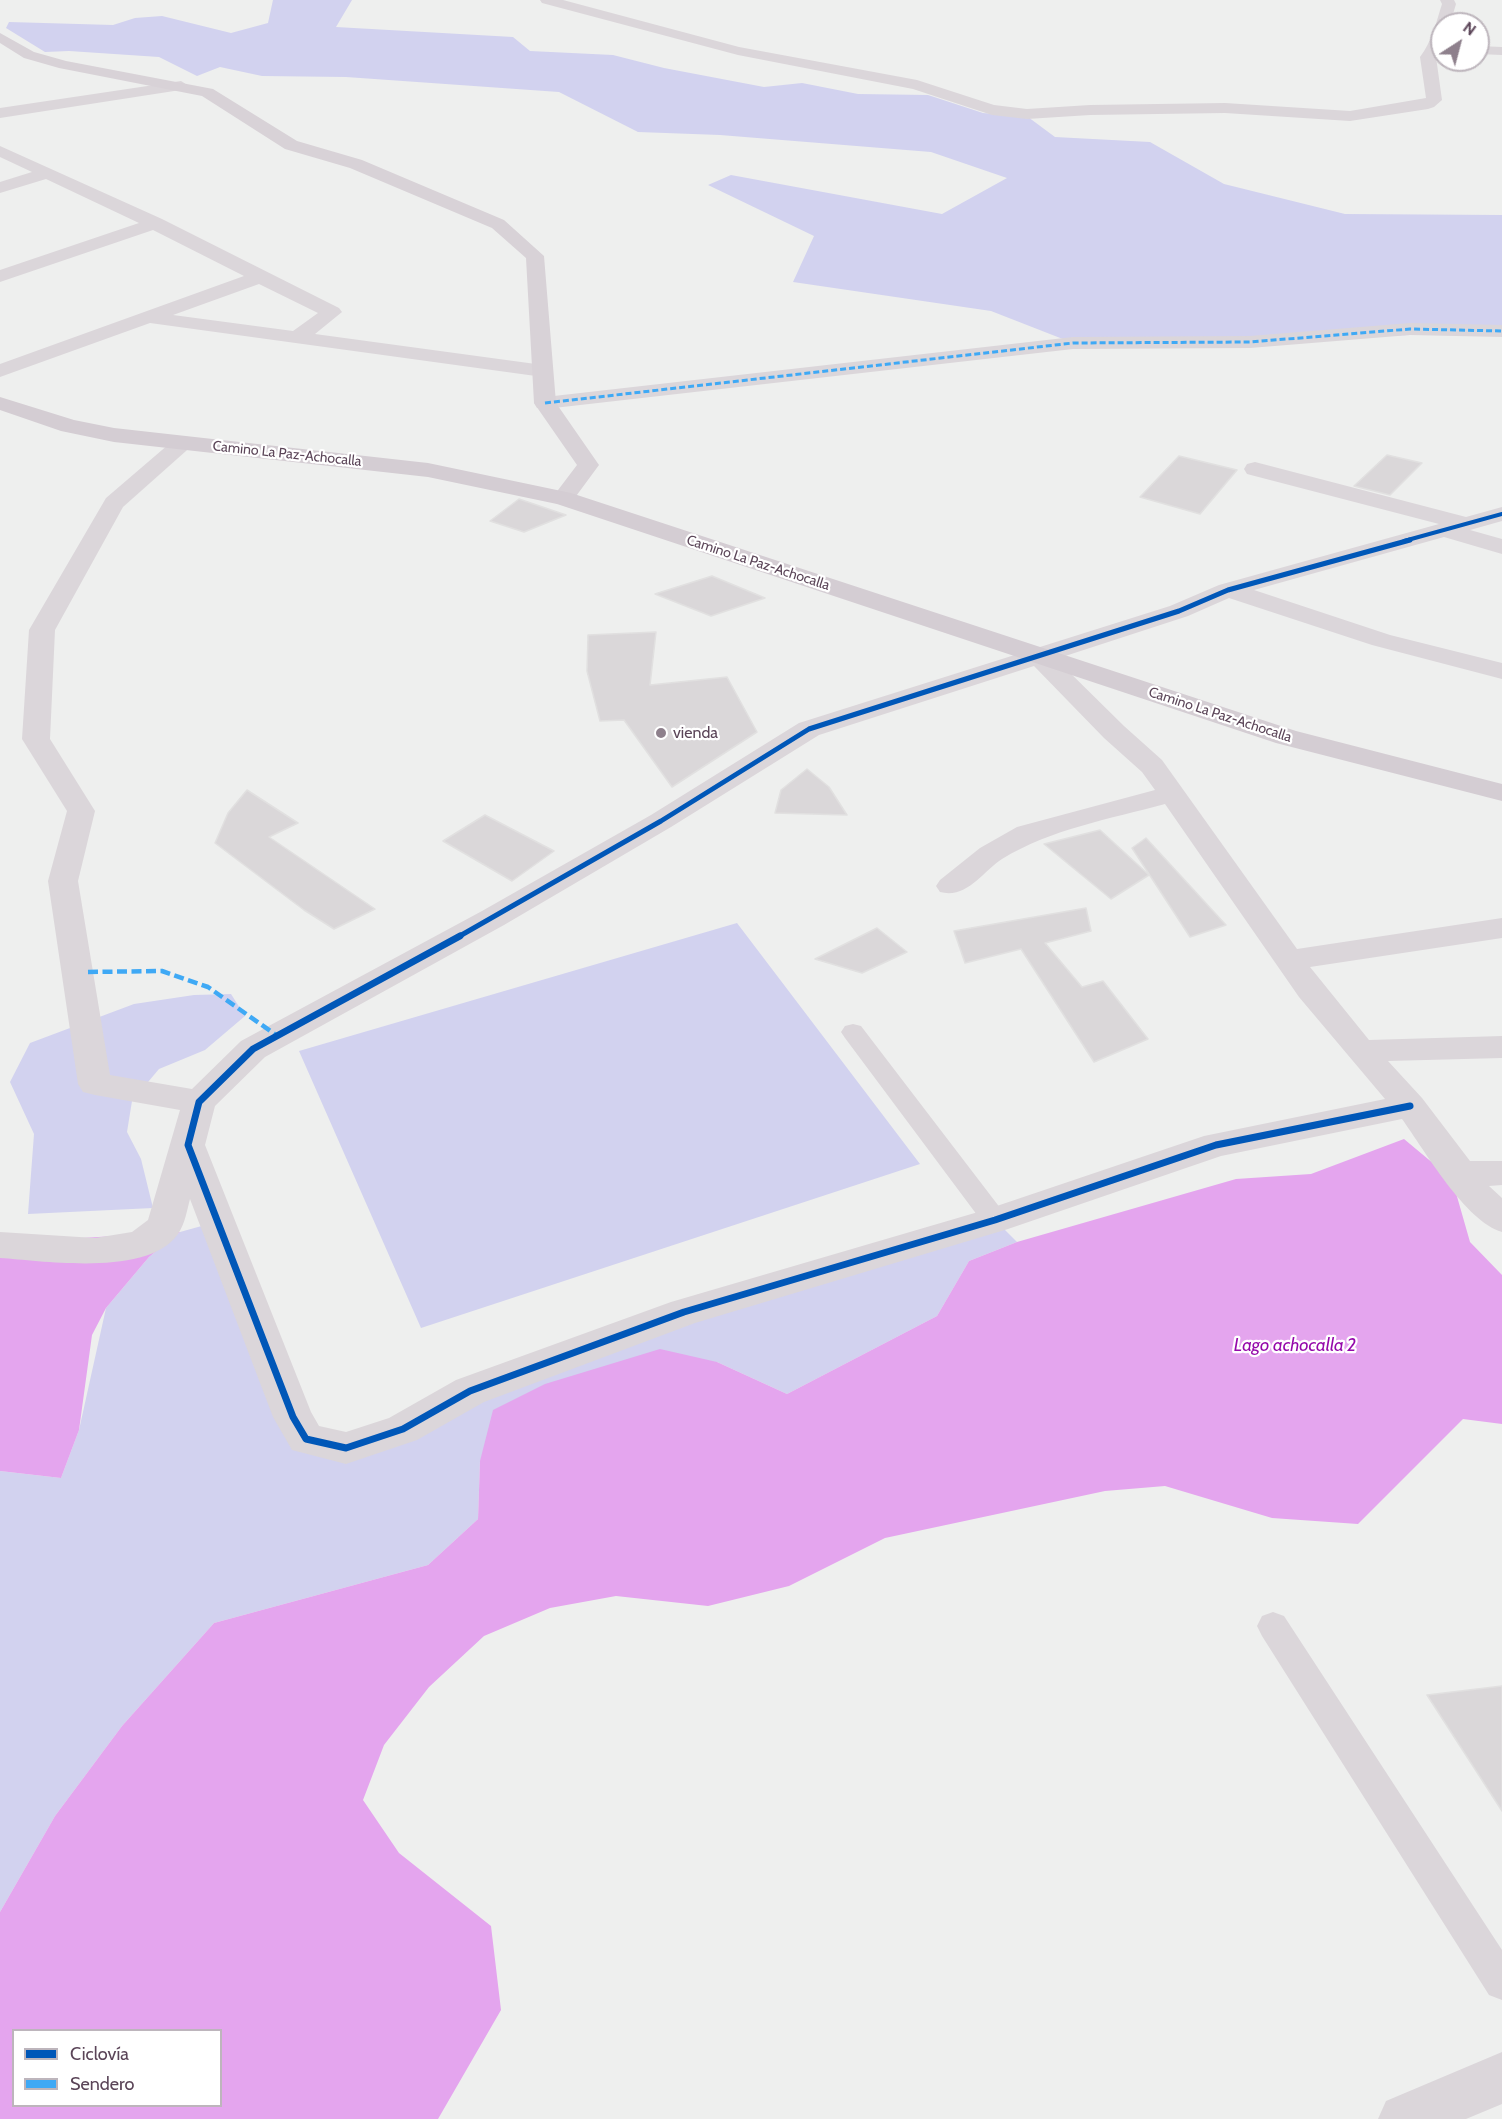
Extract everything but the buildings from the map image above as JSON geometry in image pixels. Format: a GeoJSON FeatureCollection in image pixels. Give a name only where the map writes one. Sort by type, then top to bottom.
{"type":"FeatureCollection","features":[{"type":"Feature","properties":{"kind":"main road"},"geometry":{"type":"LineString","coordinates":[[0,38],[29,55],[64,65],[207,92],[291,145],[356,164],[498,224],[535,256],[545,403],[588,465],[563,498]]}},
{"type":"Feature","properties":{"kind":"main road","name":"Camino La Paz-Achocalla"},"geometry":{"type":"LineString","coordinates":[[0,403],[69,426],[114,435],[428,470],[563,498],[1286,737],[1502,793]]}},
{"type":"Feature","properties":{"kind":"street"},"geometry":{"type":"LineString","coordinates":[[547,0],[738,51],[917,85],[992,110],[1027,114],[1090,110],[1225,108],[1350,116],[1428,104],[1434,100],[1430,72]]}},
{"type":"Feature","properties":{"kind":"street"},"geometry":{"type":"LineString","coordinates":[[1430,55],[1428,57],[1430,71]]}},
{"type":"Feature","properties":{"kind":"street"},"geometry":{"type":"LineString","coordinates":[[0,113],[181,86]]}},
{"type":"Feature","properties":{"kind":"street"},"geometry":{"type":"LineString","coordinates":[[0,151],[156,223],[332,312],[297,338]]}},
{"type":"Feature","properties":{"kind":"street"},"geometry":{"type":"LineString","coordinates":[[0,188],[48,173]]}},
{"type":"Feature","properties":{"kind":"street"},"geometry":{"type":"LineString","coordinates":[[0,276],[156,223]]}},
{"type":"Feature","properties":{"kind":"street"},"geometry":{"type":"LineString","coordinates":[[0,371],[260,276]]}},
{"type":"Feature","properties":{"kind":"street"},"geometry":{"type":"LineString","coordinates":[[147,318],[543,371]]}},
{"type":"Feature","properties":{"kind":"street"},"geometry":{"type":"LineString","coordinates":[[545,403],[1073,343],[1250,342],[1410,329],[1502,331]]}},
{"type":"Feature","properties":{"kind":"street"},"geometry":{"type":"LineString","coordinates":[[184,443],[114,503],[42,630],[36,739],[81,811],[63,881],[95,1084],[199,1102]]}},
{"type":"Feature","properties":{"kind":"street"},"geometry":{"type":"LineString","coordinates":[[1255,469],[1454,527],[1502,547]]}},
{"type":"Feature","properties":{"kind":"street"},"geometry":{"type":"LineString","coordinates":[[0,1245],[95,1251],[141,1244],[164,1227],[199,1102],[253,1049],[493,918],[661,820],[809,729],[1179,611],[1228,590],[1502,514]]}},
{"type":"Feature","properties":{"kind":"street"},"geometry":{"type":"LineString","coordinates":[[1228,590],[1381,640],[1502,671]]}},
{"type":"Feature","properties":{"kind":"street"},"geometry":{"type":"LineString","coordinates":[[1038,656],[1114,732],[1152,766],[1289,960],[1360,1051],[1410,1106],[1477,1196],[1502,1219]]}},
{"type":"Feature","properties":{"kind":"street"},"geometry":{"type":"LineString","coordinates":[[951,886],[990,854],[1027,833],[1171,795]]}},
{"type":"Feature","properties":{"kind":"street"},"geometry":{"type":"LineString","coordinates":[[1289,960],[1502,928]]}},
{"type":"Feature","properties":{"kind":"street"},"geometry":{"type":"LineString","coordinates":[[1360,1051],[1502,1047]]}},
{"type":"Feature","properties":{"kind":"street"},"geometry":{"type":"LineString","coordinates":[[188,1145],[293,1417],[306,1438],[346,1448],[403,1429],[470,1391],[684,1312],[995,1220],[1216,1145],[1410,1106]]}},
{"type":"Feature","properties":{"kind":"street"},"geometry":{"type":"LineString","coordinates":[[1459,1174],[1502,1173]]}},
{"type":"Feature","properties":{"kind":"street"},"geometry":{"type":"LineString","coordinates":[[1404,2119],[1502,2078]]}},
{"type":"Feature","properties":{"kind":"lane"},"geometry":{"type":"LineString","coordinates":[[853,1032],[995,1220]]}},
{"type":"Feature","properties":{"kind":"lane"},"geometry":{"type":"LineString","coordinates":[[1273,1626],[1502,1982]]}},
{"type":"Feature","properties":{"kind":"shaded area"},"geometry":{"type":"Polygon","coordinates":[[[273,0],[352,0],[336,27],[513,37],[530,51],[613,55],[664,68],[764,87],[802,83],[858,94],[928,95],[983,113],[1028,117],[1055,137],[1150,142],[1224,184],[1345,214],[1502,215],[1502,331],[1250,342],[1073,343],[991,311],[793,282],[814,236],[708,185],[731,175],[942,214],[1007,178],[931,152],[720,135],[638,132],[559,92],[346,77],[262,76],[220,67],[197,76],[159,57],[69,51],[45,52],[6,28],[9,22],[113,25],[135,18],[162,16],[231,33],[268,23],[273,0]]]}},
{"type":"Feature","properties":{"kind":"shaded area"},"geometry":{"type":"Polygon","coordinates":[[[737,923],[920,1164],[421,1328],[299,1051],[737,923]]]}},
{"type":"Feature","properties":{"kind":"shaded area"},"geometry":{"type":"Polygon","coordinates":[[[231,994],[245,1016],[205,1050],[159,1069],[132,1101],[127,1132],[141,1159],[153,1208],[28,1214],[34,1134],[10,1082],[30,1043],[134,1004],[194,995],[231,994]]]}},
{"type":"Feature","properties":{"kind":"shaded area"},"geometry":{"type":"Polygon","coordinates":[[[995,1220],[1017,1242],[969,1261],[937,1316],[787,1394],[717,1362],[480,1461],[478,1519],[428,1565],[214,1623],[122,1726],[55,1816],[0,1912],[0,1471],[61,1478],[79,1430],[106,1308],[149,1257],[180,1232],[216,1222],[293,1417],[346,1448],[470,1391],[995,1220]]]}},
{"type":"Feature","properties":{"kind":"water","name":"Lago achocalla 2"},"geometry":{"type":"Polygon","coordinates":[[[1404,1139],[1452,1179],[1470,1242],[1502,1275],[1502,1424],[1463,1419],[1358,1524],[1272,1518],[1165,1486],[1105,1491],[885,1538],[789,1586],[708,1606],[616,1596],[550,1608],[484,1636],[429,1687],[384,1745],[363,1800],[399,1853],[491,1926],[501,2010],[438,2119],[0,2119],[0,1912],[55,1816],[122,1726],[214,1623],[428,1565],[478,1519],[480,1461],[493,1410],[545,1384],[660,1349],[717,1362],[787,1394],[937,1316],[969,1261],[1017,1242],[1236,1179],[1311,1174],[1404,1139]]]}},
{"type":"Feature","properties":{"kind":"water"},"geometry":{"type":"Polygon","coordinates":[[[180,1232],[149,1257],[106,1308],[92,1335],[79,1430],[61,1478],[0,1471],[0,1243],[180,1232]]]}},
{"type":"Feature","properties":{"kind":"marked path"},"geometry":{"type":"LineString","coordinates":[[545,403],[1073,343],[1250,342],[1410,329],[1502,331]]}},
{"type":"Feature","properties":{"kind":"marked path"},"geometry":{"type":"LineString","coordinates":[[88,972],[162,971],[208,987],[276,1035]]}},
{"type":"Feature","properties":{"kind":"cycle path"},"geometry":{"type":"LineString","coordinates":[[1410,1106],[1216,1145],[995,1220],[684,1312],[470,1391],[403,1429],[346,1448],[306,1439],[293,1417],[188,1145],[199,1102],[253,1049],[493,918],[661,821],[809,729],[1179,611],[1228,590],[1502,514]]}},
{"type":"Feature","properties":{"kind":"place","name":"vienda"},"geometry":{"type":"Point","coordinates":[661,733]}}]}
